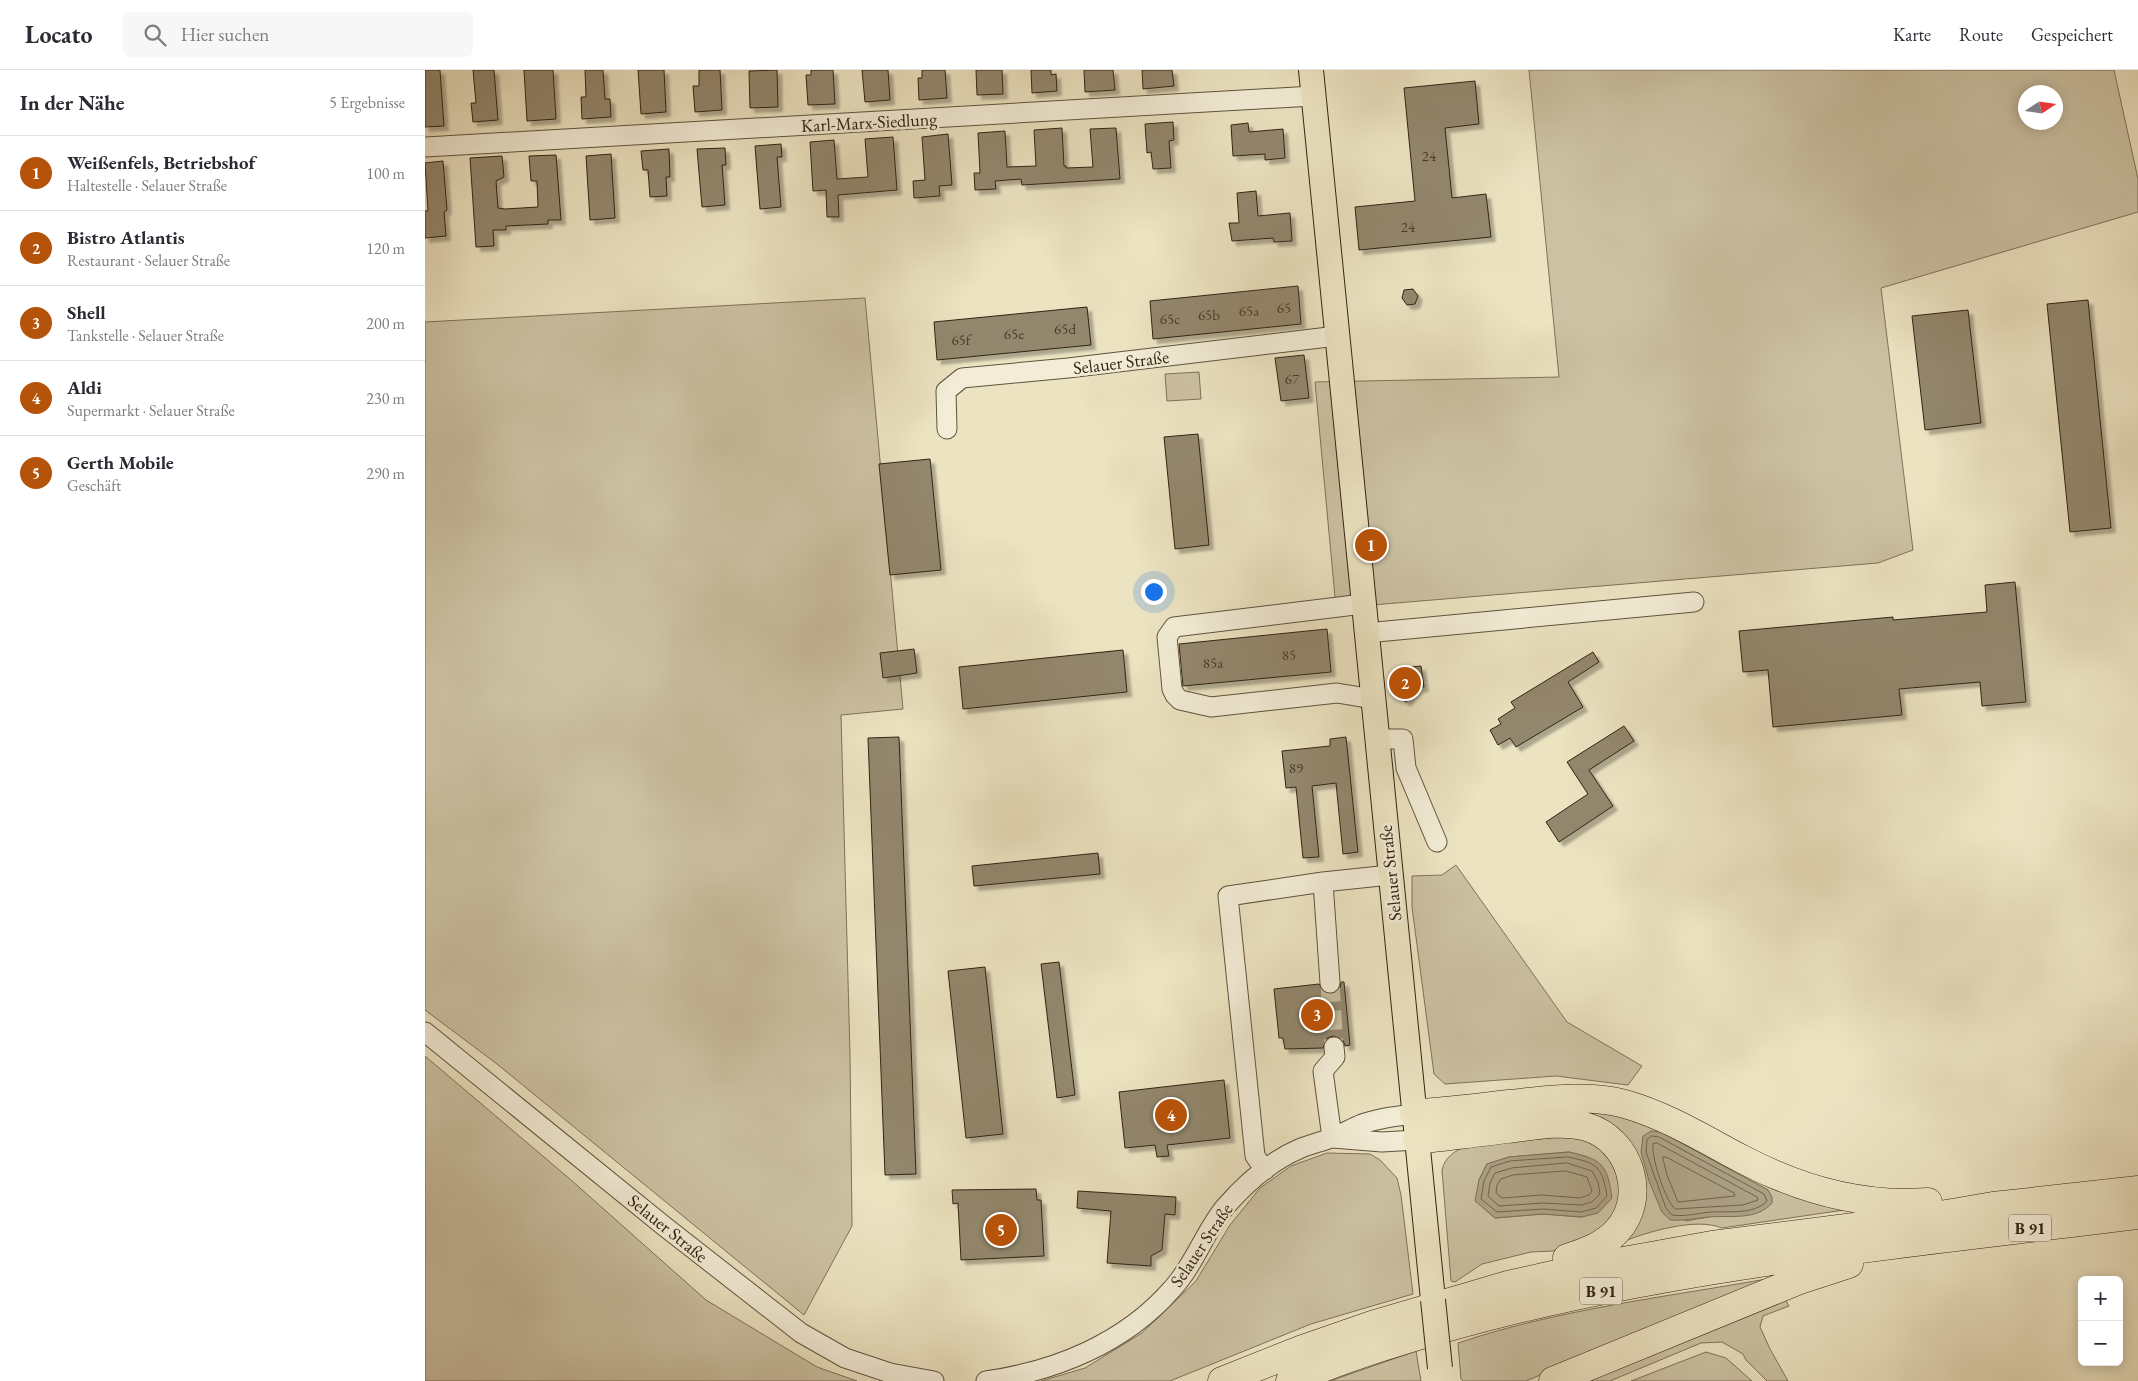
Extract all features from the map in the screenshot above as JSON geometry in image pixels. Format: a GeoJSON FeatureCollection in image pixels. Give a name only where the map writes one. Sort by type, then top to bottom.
{"type":"FeatureCollection","features":[{"type":"Feature","properties":{"kind":"highway"},"geometry":{"type":"LineString","coordinates":[[1415,1127],[1560,1099],[1604,1100],[1624,1104],[1661,1116],[1767,1171],[1814,1189],[1874,1202],[1917,1203],[1957,1199],[1993,1206]]}},
{"type":"Feature","properties":{"kind":"highway"},"geometry":{"type":"LineString","coordinates":[[1415,1127],[1575,1125],[1601,1134],[1622,1152],[1631,1172],[1633,1197],[1625,1220],[1618,1230],[1599,1246],[1584,1253],[1528,1269],[1508,1285]]}},
{"type":"Feature","properties":{"kind":"highway","name":"B 91"},"geometry":{"type":"LineString","coordinates":[[1222,1381],[1300,1350],[1372,1325],[1508,1285],[1625,1259],[1993,1206],[2138,1190]]}},
{"type":"Feature","properties":{"kind":"highway","name":"B 91"},"geometry":{"type":"LineString","coordinates":[[1290,1381],[1379,1348],[1463,1323],[1617,1287],[1712,1271],[2138,1215]]}},
{"type":"Feature","properties":{"kind":"highway"},"geometry":{"type":"LineString","coordinates":[[1553,1381],[1797,1281],[1855,1263],[1888,1256],[1922,1242]]}},
{"type":"Feature","properties":{"kind":"main road","name":"Selauer Straße"},"geometry":{"type":"LineString","coordinates":[[1311,70],[1440,1374]]}},
{"type":"Feature","properties":{"kind":"street","name":"Karl-Marx-Siedlung"},"geometry":{"type":"LineString","coordinates":[[425,147],[1313,96]]}},
{"type":"Feature","properties":{"kind":"street","name":"Selauer Straße"},"geometry":{"type":"LineString","coordinates":[[947,429],[946,391],[962,378],[1068,368],[1337,336]]}},
{"type":"Feature","properties":{"kind":"street"},"geometry":{"type":"LineString","coordinates":[[1366,633],[1694,602]]}},
{"type":"Feature","properties":{"kind":"street"},"geometry":{"type":"LineString","coordinates":[[1363,604],[1174,627],[1169,630],[1167,637],[1172,689],[1180,700],[1211,707],[1337,693],[1373,699]]}},
{"type":"Feature","properties":{"kind":"street"},"geometry":{"type":"LineString","coordinates":[[1377,739],[1403,739],[1406,768],[1437,842]]}},
{"type":"Feature","properties":{"kind":"street"},"geometry":{"type":"LineString","coordinates":[[1265,1170],[1255,1156],[1228,896],[1323,882],[1390,875]]}},
{"type":"Feature","properties":{"kind":"street"},"geometry":{"type":"LineString","coordinates":[[1323,882],[1330,983]]}},
{"type":"Feature","properties":{"kind":"street","name":"Selauer Straße"},"geometry":{"type":"LineString","coordinates":[[425,1032],[664,1226],[801,1333],[845,1358],[890,1373],[934,1381]]}},
{"type":"Feature","properties":{"kind":"street"},"geometry":{"type":"LineString","coordinates":[[1332,1138],[1323,1071],[1335,1057],[1334,1046]]}},
{"type":"Feature","properties":{"kind":"street","name":"Selauer Straße"},"geometry":{"type":"LineString","coordinates":[[986,1381],[1027,1374],[1051,1367],[1103,1344],[1139,1320],[1172,1290],[1190,1267],[1224,1208],[1247,1184],[1265,1170],[1299,1149],[1332,1138],[1362,1124],[1387,1117],[1415,1127]]}},
{"type":"Feature","properties":{"kind":"street","name":"Selauer Straße"},"geometry":{"type":"LineString","coordinates":[[1332,1138],[1382,1142],[1415,1127]]}},
{"type":"Feature","properties":{"kind":"shaded area"},"geometry":{"type":"Polygon","coordinates":[[[1529,70],[2114,70],[2138,179],[2138,212],[1881,288],[1913,550],[1878,563],[1336,608],[1315,382],[1559,377],[1529,70]]]}},
{"type":"Feature","properties":{"kind":"shaded area"},"geometry":{"type":"Polygon","coordinates":[[[865,298],[903,709],[841,715],[850,1055],[852,1226],[804,1315],[497,1064],[425,1010],[425,322],[865,298]]]}},
{"type":"Feature","properties":{"kind":"shaded area"},"geometry":{"type":"Polygon","coordinates":[[[1199,372],[1201,399],[1167,401],[1165,374],[1199,372]]]}},
{"type":"Feature","properties":{"kind":"shaded area"},"geometry":{"type":"Polygon","coordinates":[[[1456,865],[1567,1022],[1642,1066],[1628,1085],[1556,1076],[1445,1084],[1434,1074],[1412,907],[1412,876],[1442,875],[1456,865]]]}},
{"type":"Feature","properties":{"kind":"shaded area"},"geometry":{"type":"Polygon","coordinates":[[[425,1056],[571,1180],[706,1300],[817,1367],[857,1381],[425,1381],[425,1056]]]}},
{"type":"Feature","properties":{"kind":"shaded area"},"geometry":{"type":"Polygon","coordinates":[[[1556,1111],[1621,1114],[1851,1209],[1722,1228],[1699,1224],[1672,1227],[1622,1242],[1644,1183],[1556,1111]],[[1661,1132],[1685,1221],[1709,1217],[1768,1190],[1661,1132]]]}},
{"type":"Feature","properties":{"kind":"shaded area"},"geometry":{"type":"Polygon","coordinates":[[[1560,1137],[1580,1139],[1594,1144],[1610,1157],[1617,1170],[1621,1197],[1615,1214],[1604,1231],[1553,1251],[1531,1252],[1482,1264],[1455,1282],[1451,1281],[1442,1170],[1448,1158],[1465,1146],[1560,1137]],[[1569,1152],[1509,1157],[1487,1164],[1479,1180],[1476,1201],[1495,1218],[1543,1214],[1582,1217],[1588,1157],[1569,1152]]]}},
{"type":"Feature","properties":{"kind":"shaded area"},"geometry":{"type":"Polygon","coordinates":[[[1327,1153],[1370,1154],[1380,1160],[1397,1178],[1401,1195],[1413,1294],[1311,1324],[1170,1381],[1041,1381],[1085,1368],[1142,1333],[1196,1281],[1230,1225],[1260,1188],[1291,1166],[1327,1153]]]}},
{"type":"Feature","properties":{"kind":"shaded area"},"geometry":{"type":"Polygon","coordinates":[[[1772,1278],[1526,1381],[1463,1381],[1461,1379],[1458,1343],[1535,1321],[1653,1298],[1772,1278]]]}},
{"type":"Feature","properties":{"kind":"shaded area"},"geometry":{"type":"Polygon","coordinates":[[[1783,1296],[1789,1306],[1763,1316],[1760,1327],[1788,1381],[1767,1381],[1746,1360],[1743,1354],[1722,1342],[1701,1343],[1610,1381],[1575,1381],[1783,1296]]]}},
{"type":"Feature","properties":{"kind":"shaded area"},"geometry":{"type":"Polygon","coordinates":[[[1416,1351],[1421,1381],[1330,1381],[1416,1351]]]}},
{"type":"Feature","properties":{"kind":"shaded area"},"geometry":{"type":"Polygon","coordinates":[[[1706,1352],[1726,1358],[1752,1381],[1631,1381],[1706,1352]]]}},
{"type":"Feature","properties":{"kind":"water"},"geometry":{"type":"Polygon","coordinates":[[[1651,1131],[1661,1132],[1768,1190],[1772,1197],[1772,1203],[1766,1209],[1751,1215],[1670,1220],[1662,1212],[1649,1181],[1641,1152],[1643,1136],[1651,1131]]]}},
{"type":"Feature","properties":{"kind":"water"},"geometry":{"type":"Polygon","coordinates":[[[1569,1152],[1596,1161],[1605,1170],[1612,1198],[1598,1213],[1582,1217],[1543,1214],[1495,1218],[1475,1201],[1479,1180],[1487,1164],[1509,1157],[1569,1152]]]}},
{"type":"Feature","properties":{"kind":"building"},"geometry":{"type":"Polygon","coordinates":[[[425,70],[440,70],[444,126],[425,127],[425,70]]]}},
{"type":"Feature","properties":{"kind":"building"},"geometry":{"type":"Polygon","coordinates":[[[473,70],[494,70],[498,120],[473,122],[471,103],[476,103],[473,70]]]}},
{"type":"Feature","properties":{"kind":"building"},"geometry":{"type":"Polygon","coordinates":[[[524,70],[553,70],[556,119],[527,121],[524,70]]]}},
{"type":"Feature","properties":{"kind":"building"},"geometry":{"type":"Polygon","coordinates":[[[585,70],[603,70],[605,99],[610,99],[611,117],[582,119],[581,97],[586,97],[585,70]]]}},
{"type":"Feature","properties":{"kind":"building"},"geometry":{"type":"Polygon","coordinates":[[[638,70],[664,70],[666,112],[641,114],[638,70]]]}},
{"type":"Feature","properties":{"kind":"building"},"geometry":{"type":"Polygon","coordinates":[[[699,70],[720,70],[722,110],[695,112],[693,86],[699,86],[699,70]]]}},
{"type":"Feature","properties":{"kind":"building"},"geometry":{"type":"Polygon","coordinates":[[[777,70],[778,107],[750,108],[749,71],[777,70]]]}},
{"type":"Feature","properties":{"kind":"building"},"geometry":{"type":"Polygon","coordinates":[[[811,70],[833,70],[835,104],[808,105],[806,75],[811,75],[811,70]]]}},
{"type":"Feature","properties":{"kind":"building"},"geometry":{"type":"Polygon","coordinates":[[[862,70],[888,70],[890,100],[865,102],[862,70]]]}},
{"type":"Feature","properties":{"kind":"building"},"geometry":{"type":"Polygon","coordinates":[[[922,70],[945,70],[947,98],[919,100],[918,78],[922,78],[922,70]]]}},
{"type":"Feature","properties":{"kind":"building"},"geometry":{"type":"Polygon","coordinates":[[[976,70],[1002,70],[1003,94],[977,95],[976,70]]]}},
{"type":"Feature","properties":{"kind":"building"},"geometry":{"type":"Polygon","coordinates":[[[1031,70],[1051,70],[1051,75],[1056,74],[1057,91],[1032,93],[1031,70]]]}},
{"type":"Feature","properties":{"kind":"building"},"geometry":{"type":"Polygon","coordinates":[[[1084,70],[1113,70],[1115,90],[1085,92],[1084,70]]]}},
{"type":"Feature","properties":{"kind":"building"},"geometry":{"type":"Polygon","coordinates":[[[1142,70],[1172,70],[1174,86],[1143,89],[1142,70]]]}},
{"type":"Feature","properties":{"kind":"building"},"geometry":{"type":"Polygon","coordinates":[[[1475,81],[1479,124],[1445,128],[1452,198],[1486,194],[1491,237],[1359,250],[1355,207],[1415,201],[1404,88],[1475,81]]]}},
{"type":"Feature","properties":{"kind":"building"},"geometry":{"type":"Polygon","coordinates":[[[1173,122],[1174,140],[1169,141],[1171,168],[1153,169],[1151,152],[1147,153],[1145,124],[1173,122]]]}},
{"type":"Feature","properties":{"kind":"building"},"geometry":{"type":"Polygon","coordinates":[[[1248,123],[1249,132],[1283,129],[1285,158],[1265,160],[1265,154],[1233,156],[1231,125],[1248,123]]]}},
{"type":"Feature","properties":{"kind":"building"},"geometry":{"type":"Polygon","coordinates":[[[1062,128],[1064,166],[1066,168],[1093,167],[1090,129],[1116,128],[1120,179],[1022,185],[1021,179],[995,181],[996,189],[975,190],[974,173],[980,173],[978,133],[1005,131],[1007,167],[1036,166],[1034,130],[1062,128]]]}},
{"type":"Feature","properties":{"kind":"building"},"geometry":{"type":"Polygon","coordinates":[[[948,134],[952,185],[939,186],[940,196],[914,198],[913,181],[925,180],[922,137],[948,134]]]}},
{"type":"Feature","properties":{"kind":"building"},"geometry":{"type":"Polygon","coordinates":[[[893,137],[897,190],[838,195],[839,217],[827,217],[826,190],[813,191],[810,142],[834,140],[837,179],[868,177],[865,139],[893,137]]]}},
{"type":"Feature","properties":{"kind":"building"},"geometry":{"type":"Polygon","coordinates":[[[781,144],[782,157],[777,157],[781,207],[760,209],[755,146],[781,144]]]}},
{"type":"Feature","properties":{"kind":"building"},"geometry":{"type":"Polygon","coordinates":[[[725,148],[726,165],[722,165],[725,205],[702,207],[697,149],[725,148]]]}},
{"type":"Feature","properties":{"kind":"building"},"geometry":{"type":"Polygon","coordinates":[[[669,149],[670,177],[666,177],[667,196],[650,197],[648,170],[643,170],[641,151],[669,149]]]}},
{"type":"Feature","properties":{"kind":"building"},"geometry":{"type":"Polygon","coordinates":[[[611,154],[615,218],[590,220],[586,156],[611,154]]]}},
{"type":"Feature","properties":{"kind":"building"},"geometry":{"type":"Polygon","coordinates":[[[556,155],[561,220],[548,220],[548,224],[506,226],[506,230],[493,230],[494,246],[476,247],[470,158],[502,156],[504,177],[496,181],[498,208],[505,209],[538,207],[537,181],[531,181],[529,156],[556,155]]]}},
{"type":"Feature","properties":{"kind":"building"},"geometry":{"type":"Polygon","coordinates":[[[443,161],[447,210],[444,212],[446,236],[425,238],[425,211],[428,211],[425,163],[443,161]]]}},
{"type":"Feature","properties":{"kind":"building"},"geometry":{"type":"Polygon","coordinates":[[[1256,191],[1258,216],[1290,213],[1292,241],[1274,242],[1273,238],[1232,241],[1229,223],[1239,223],[1237,193],[1256,191]]]}},
{"type":"Feature","properties":{"kind":"building"},"geometry":{"type":"Polygon","coordinates":[[[1298,286],[1301,324],[1153,339],[1150,301],[1298,286]]]}},
{"type":"Feature","properties":{"kind":"building"},"geometry":{"type":"Polygon","coordinates":[[[1413,289],[1418,296],[1415,304],[1407,305],[1402,298],[1404,290],[1413,289]]]}},
{"type":"Feature","properties":{"kind":"building"},"geometry":{"type":"Polygon","coordinates":[[[2088,300],[2111,528],[2070,532],[2047,304],[2088,300]]]}},
{"type":"Feature","properties":{"kind":"building"},"geometry":{"type":"Polygon","coordinates":[[[1087,307],[1091,345],[937,360],[934,322],[1087,307]]]}},
{"type":"Feature","properties":{"kind":"building"},"geometry":{"type":"Polygon","coordinates":[[[1968,310],[1981,423],[1925,430],[1912,316],[1968,310]]]}},
{"type":"Feature","properties":{"kind":"building"},"geometry":{"type":"Polygon","coordinates":[[[1304,355],[1309,398],[1281,401],[1275,358],[1304,355]]]}},
{"type":"Feature","properties":{"kind":"building"},"geometry":{"type":"Polygon","coordinates":[[[1198,434],[1209,545],[1175,549],[1164,437],[1198,434]]]}},
{"type":"Feature","properties":{"kind":"building"},"geometry":{"type":"Polygon","coordinates":[[[930,459],[941,570],[890,575],[879,464],[930,459]]]}},
{"type":"Feature","properties":{"kind":"building"},"geometry":{"type":"Polygon","coordinates":[[[2015,582],[2026,702],[1982,706],[1980,682],[1899,689],[1902,715],[1773,727],[1768,670],[1743,672],[1739,631],[1893,617],[1893,620],[1987,612],[1985,585],[2015,582]]]}},
{"type":"Feature","properties":{"kind":"building"},"geometry":{"type":"Polygon","coordinates":[[[1327,629],[1331,672],[1183,686],[1179,644],[1327,629]]]}},
{"type":"Feature","properties":{"kind":"building"},"geometry":{"type":"Polygon","coordinates":[[[914,649],[917,673],[883,678],[880,653],[914,649]]]}},
{"type":"Feature","properties":{"kind":"building"},"geometry":{"type":"Polygon","coordinates":[[[1123,650],[1127,692],[963,709],[959,667],[1123,650]]]}},
{"type":"Feature","properties":{"kind":"building"},"geometry":{"type":"Polygon","coordinates":[[[1593,652],[1599,662],[1568,682],[1583,707],[1516,747],[1510,738],[1498,745],[1490,730],[1501,724],[1498,719],[1515,708],[1511,702],[1593,652]]]}},
{"type":"Feature","properties":{"kind":"building"},"geometry":{"type":"Polygon","coordinates":[[[1421,666],[1424,687],[1418,688],[1406,702],[1395,693],[1403,684],[1402,668],[1421,666]]]}},
{"type":"Feature","properties":{"kind":"building"},"geometry":{"type":"Polygon","coordinates":[[[1624,726],[1634,741],[1589,770],[1613,806],[1559,842],[1546,822],[1588,794],[1567,762],[1624,726]]]}},
{"type":"Feature","properties":{"kind":"building"},"geometry":{"type":"Polygon","coordinates":[[[899,737],[916,1174],[885,1175],[868,738],[899,737]]]}},
{"type":"Feature","properties":{"kind":"building"},"geometry":{"type":"Polygon","coordinates":[[[1346,737],[1358,852],[1343,854],[1336,783],[1312,786],[1319,857],[1303,858],[1296,787],[1286,788],[1282,751],[1330,746],[1330,739],[1346,737]]]}},
{"type":"Feature","properties":{"kind":"building"},"geometry":{"type":"Polygon","coordinates":[[[1098,853],[1100,874],[974,886],[972,866],[1098,853]]]}},
{"type":"Feature","properties":{"kind":"building"},"geometry":{"type":"Polygon","coordinates":[[[1059,962],[1075,1095],[1057,1098],[1041,964],[1059,962]]]}},
{"type":"Feature","properties":{"kind":"building"},"geometry":{"type":"Polygon","coordinates":[[[985,967],[1003,1134],[966,1138],[948,971],[985,967]]]}},
{"type":"Feature","properties":{"kind":"building"},"geometry":{"type":"Polygon","coordinates":[[[1341,982],[1344,982],[1350,1045],[1345,1046],[1343,1040],[1333,1036],[1327,1038],[1323,1048],[1285,1049],[1283,1038],[1279,1038],[1274,989],[1319,984],[1325,993],[1331,994],[1340,988],[1341,982]]]}},
{"type":"Feature","properties":{"kind":"building"},"geometry":{"type":"Polygon","coordinates":[[[1224,1080],[1230,1138],[1167,1145],[1169,1156],[1157,1157],[1155,1145],[1125,1148],[1119,1092],[1224,1080]]]}},
{"type":"Feature","properties":{"kind":"building"},"geometry":{"type":"Polygon","coordinates":[[[1036,1189],[1037,1200],[1041,1200],[1044,1256],[961,1260],[958,1203],[953,1204],[952,1190],[1036,1189]]]}},
{"type":"Feature","properties":{"kind":"building"},"geometry":{"type":"Polygon","coordinates":[[[1078,1191],[1176,1197],[1175,1215],[1165,1214],[1162,1250],[1151,1256],[1151,1266],[1107,1263],[1111,1211],[1077,1208],[1078,1191]]]}},
{"type":"Feature","properties":{"kind":"tunnel"},"geometry":{"type":"LineString","coordinates":[[1330,983],[1334,1047]]}},
{"type":"Feature","properties":{"kind":"place","name":"Weißenfels, Betriebshof"},"geometry":{"type":"Point","coordinates":[1371,545]}},
{"type":"Feature","properties":{"kind":"place","name":"Bistro Atlantis"},"geometry":{"type":"Point","coordinates":[1405,683]}},
{"type":"Feature","properties":{"kind":"place","name":"Shell"},"geometry":{"type":"Point","coordinates":[1317,1015]}},
{"type":"Feature","properties":{"kind":"place","name":"Aldi"},"geometry":{"type":"Point","coordinates":[1171,1115]}},
{"type":"Feature","properties":{"kind":"place","name":"Gerth Mobile"},"geometry":{"type":"Point","coordinates":[1001,1230]}}]}
